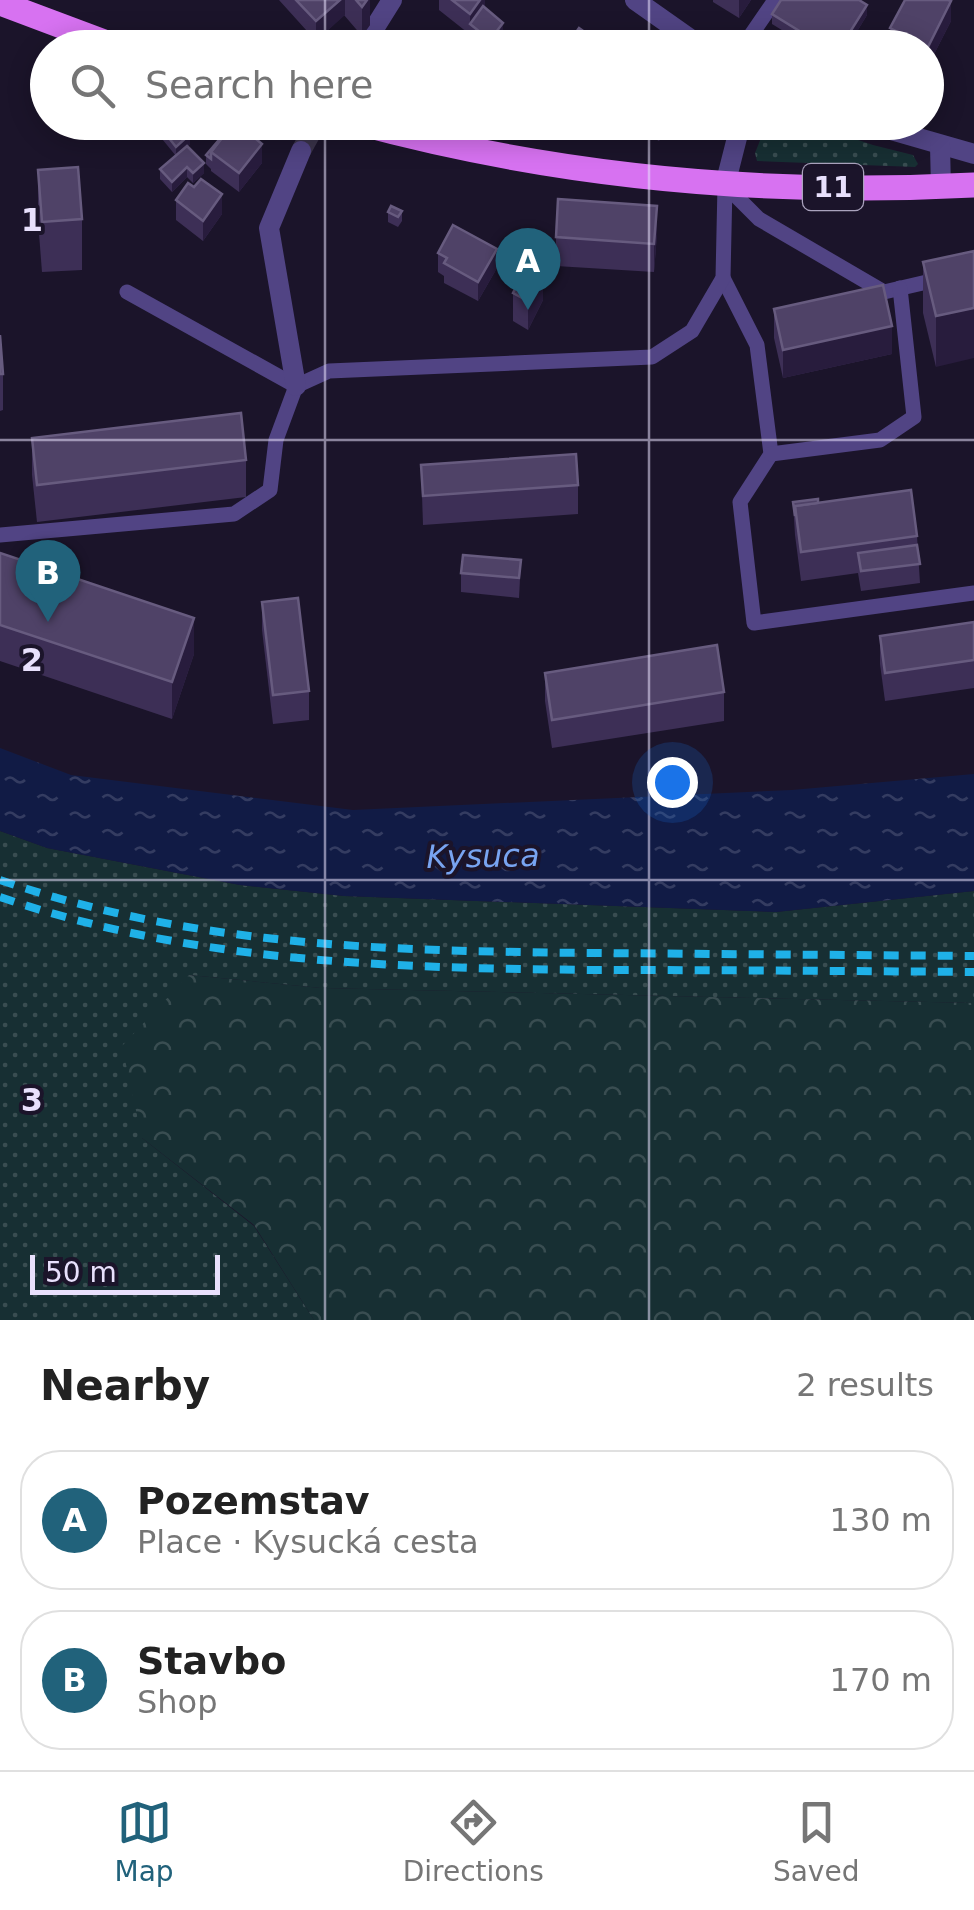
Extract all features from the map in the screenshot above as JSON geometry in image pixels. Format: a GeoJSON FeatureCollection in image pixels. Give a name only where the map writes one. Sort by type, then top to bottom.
{"type":"FeatureCollection","features":[{"type":"Feature","properties":{"kind":"main road"},"geometry":{"type":"LineString","coordinates":[[0,3],[72,30]]}},
{"type":"Feature","properties":{"kind":"main road","name":"11"},"geometry":{"type":"LineString","coordinates":[[420,140],[520,160],[726,185],[974,185]]}},
{"type":"Feature","properties":{"kind":"street"},"geometry":{"type":"LineString","coordinates":[[373,30],[392,0]]}},
{"type":"Feature","properties":{"kind":"street"},"geometry":{"type":"LineString","coordinates":[[634,0],[677,30]]}},
{"type":"Feature","properties":{"kind":"street"},"geometry":{"type":"LineString","coordinates":[[726,185],[736,140]]}},
{"type":"Feature","properties":{"kind":"street"},"geometry":{"type":"LineString","coordinates":[[921,140],[974,154]]}},
{"type":"Feature","properties":{"kind":"street"},"geometry":{"type":"LineString","coordinates":[[940,146],[941,186]]}},
{"type":"Feature","properties":{"kind":"street"},"geometry":{"type":"LineString","coordinates":[[296,386],[269,228],[302,151]]}},
{"type":"Feature","properties":{"kind":"lane"},"geometry":{"type":"LineString","coordinates":[[754,30],[774,0]]}},
{"type":"Feature","properties":{"kind":"lane"},"geometry":{"type":"LineString","coordinates":[[0,536],[234,514],[270,490],[276,440],[296,386],[329,371],[652,357],[692,331],[722,278],[726,185]]}},
{"type":"Feature","properties":{"kind":"lane"},"geometry":{"type":"LineString","coordinates":[[726,185],[760,219],[884,292],[974,272]]}},
{"type":"Feature","properties":{"kind":"lane"},"geometry":{"type":"LineString","coordinates":[[722,278],[757,344],[771,454],[740,502],[754,624],[974,593]]}},
{"type":"Feature","properties":{"kind":"lane"},"geometry":{"type":"LineString","coordinates":[[771,454],[880,440],[914,417],[900,288]]}},
{"type":"Feature","properties":{"kind":"lane"},"geometry":{"type":"LineString","coordinates":[[128,292],[296,386]]}},
{"type":"Feature","properties":{"kind":"green space"},"geometry":{"type":"Polygon","coordinates":[[[760,140],[858,140],[913,155],[918,164],[915,167],[757,161],[755,153],[760,140]]]}},
{"type":"Feature","properties":{"kind":"green space"},"geometry":{"type":"Polygon","coordinates":[[[0,831],[47,848],[240,885],[344,896],[776,912],[974,891],[974,1003],[321,988],[189,975],[142,1138],[254,1226],[314,1320],[0,1320],[0,831]]]}},
{"type":"Feature","properties":{"kind":"green space"},"geometry":{"type":"Polygon","coordinates":[[[189,975],[321,988],[974,1003],[974,1320],[314,1320],[254,1225],[142,1138],[122,1046],[189,975]]]}},
{"type":"Feature","properties":{"kind":"water","name":"Kysuca"},"geometry":{"type":"Polygon","coordinates":[[[0,748],[71,775],[353,810],[792,790],[974,774],[974,891],[776,912],[344,896],[240,885],[47,848],[0,831],[0,748]]]}},
{"type":"Feature","properties":{"kind":"building"},"geometry":{"type":"Polygon","coordinates":[[[296,0],[340,0],[316,21],[296,0]]]}},
{"type":"Feature","properties":{"kind":"building"},"geometry":{"type":"Polygon","coordinates":[[[452,0],[480,0],[470,14],[452,0]]]}},
{"type":"Feature","properties":{"kind":"building"},"geometry":{"type":"Polygon","coordinates":[[[781,0],[859,0],[867,5],[851,30],[798,30],[772,14],[781,0]]]}},
{"type":"Feature","properties":{"kind":"building"},"geometry":{"type":"Polygon","coordinates":[[[905,0],[951,1],[936,30],[890,28],[905,0]]]}},
{"type":"Feature","properties":{"kind":"building"},"geometry":{"type":"Polygon","coordinates":[[[483,6],[503,23],[498,30],[478,30],[470,24],[483,6]]]}},
{"type":"Feature","properties":{"kind":"building"},"geometry":{"type":"Polygon","coordinates":[[[221,140],[257,140],[262,144],[239,173],[211,152],[221,140]]]}},
{"type":"Feature","properties":{"kind":"building"},"geometry":{"type":"Polygon","coordinates":[[[187,146],[204,163],[193,173],[187,167],[172,182],[160,169],[187,146]]]}},
{"type":"Feature","properties":{"kind":"building"},"geometry":{"type":"Polygon","coordinates":[[[78,167],[82,219],[42,222],[38,170],[78,167]]]}},
{"type":"Feature","properties":{"kind":"building"},"geometry":{"type":"Polygon","coordinates":[[[201,179],[222,194],[203,221],[176,200],[188,183],[194,187],[201,179]]]}},
{"type":"Feature","properties":{"kind":"building"},"geometry":{"type":"Polygon","coordinates":[[[558,199],[657,206],[654,244],[556,237],[558,199]]]}},
{"type":"Feature","properties":{"kind":"building"},"geometry":{"type":"Polygon","coordinates":[[[391,206],[402,211],[398,217],[388,212],[391,206]]]}},
{"type":"Feature","properties":{"kind":"building"},"geometry":{"type":"Polygon","coordinates":[[[453,225],[497,249],[478,282],[444,263],[447,258],[438,253],[453,225]]]}},
{"type":"Feature","properties":{"kind":"building"},"geometry":{"type":"Polygon","coordinates":[[[974,251],[974,308],[936,316],[923,262],[974,251]]]}},
{"type":"Feature","properties":{"kind":"building"},"geometry":{"type":"Polygon","coordinates":[[[528,262],[543,271],[528,301],[513,293],[528,262]]]}},
{"type":"Feature","properties":{"kind":"building"},"geometry":{"type":"Polygon","coordinates":[[[883,285],[892,326],[783,350],[774,309],[883,285]]]}},
{"type":"Feature","properties":{"kind":"building"},"geometry":{"type":"Polygon","coordinates":[[[241,413],[246,460],[37,485],[32,438],[241,413]]]}},
{"type":"Feature","properties":{"kind":"building"},"geometry":{"type":"Polygon","coordinates":[[[576,454],[578,485],[423,496],[421,465],[576,454]]]}},
{"type":"Feature","properties":{"kind":"building"},"geometry":{"type":"Polygon","coordinates":[[[911,490],[917,536],[801,552],[795,506],[911,490]]]}},
{"type":"Feature","properties":{"kind":"building"},"geometry":{"type":"Polygon","coordinates":[[[818,499],[818,503],[795,506],[795,516],[793,502],[818,499]]]}},
{"type":"Feature","properties":{"kind":"building"},"geometry":{"type":"Polygon","coordinates":[[[917,545],[920,564],[861,571],[858,553],[917,545]]]}},
{"type":"Feature","properties":{"kind":"building"},"geometry":{"type":"Polygon","coordinates":[[[0,553],[194,618],[172,682],[0,625],[0,553]]]}},
{"type":"Feature","properties":{"kind":"building"},"geometry":{"type":"Polygon","coordinates":[[[463,555],[521,560],[519,578],[461,573],[463,555]]]}},
{"type":"Feature","properties":{"kind":"building"},"geometry":{"type":"Polygon","coordinates":[[[298,598],[309,691],[273,695],[262,602],[298,598]]]}},
{"type":"Feature","properties":{"kind":"building"},"geometry":{"type":"Polygon","coordinates":[[[974,622],[974,660],[885,673],[880,636],[974,622]]]}},
{"type":"Feature","properties":{"kind":"building"},"geometry":{"type":"Polygon","coordinates":[[[717,645],[724,692],[552,720],[545,673],[717,645]]]}},
{"type":"Feature","properties":{"kind":"tunnel"},"geometry":{"type":"LineString","coordinates":[[301,151],[307,140]]}},
{"type":"Feature","properties":{"kind":"railway"},"geometry":{"type":"LineString","coordinates":[[0,880],[146,919],[220,932],[368,947],[974,956]]}},
{"type":"Feature","properties":{"kind":"railway"},"geometry":{"type":"LineString","coordinates":[[0,897],[146,936],[294,958],[518,969],[974,972]]}},
{"type":"Feature","properties":{"kind":"place","name":"Pozemstav"},"geometry":{"type":"Point","coordinates":[528,310]}},
{"type":"Feature","properties":{"kind":"place","name":"Stavbo"},"geometry":{"type":"Point","coordinates":[48,622]}}]}
